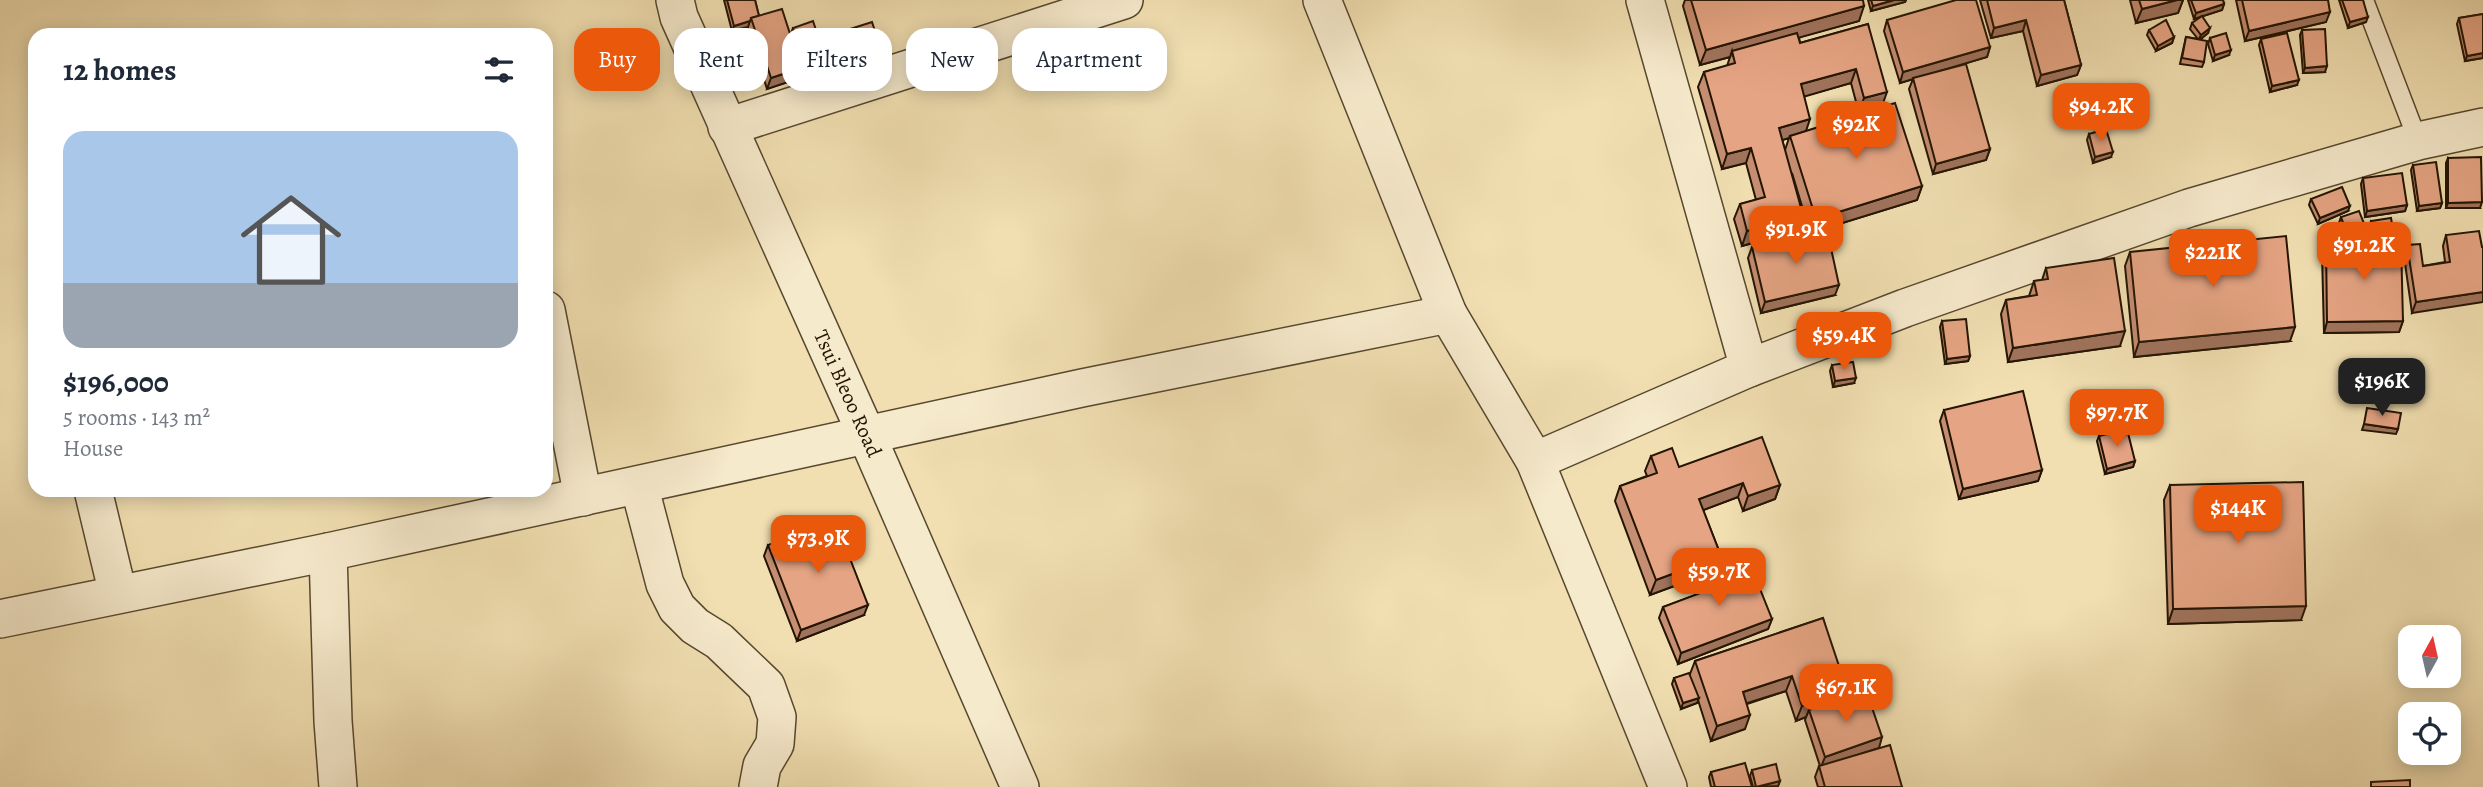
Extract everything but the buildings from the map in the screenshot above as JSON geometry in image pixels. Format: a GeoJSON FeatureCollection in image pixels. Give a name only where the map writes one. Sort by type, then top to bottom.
{"type":"FeatureCollection","features":[{"type":"Feature","properties":{"kind":"street","name":"Tsui Bleoo Road"},"geometry":{"type":"LineString","coordinates":[[675,0],[679,17],[727,127],[867,436],[1020,787]]}},
{"type":"Feature","properties":{"kind":"street"},"geometry":{"type":"LineString","coordinates":[[727,127],[1124,0]]}},
{"type":"Feature","properties":{"kind":"street"},"geometry":{"type":"LineString","coordinates":[[1322,0],[1448,314],[1535,461],[1668,787]]}},
{"type":"Feature","properties":{"kind":"street"},"geometry":{"type":"LineString","coordinates":[[1645,0],[1749,368]]}},
{"type":"Feature","properties":{"kind":"street"},"geometry":{"type":"LineString","coordinates":[[1535,461],[1749,368],[1918,304],[2189,208],[2418,141],[2483,127]]}},
{"type":"Feature","properties":{"kind":"street"},"geometry":{"type":"LineString","coordinates":[[0,619],[328,552],[1082,388],[1448,314]]}},
{"type":"Feature","properties":{"kind":"street"},"geometry":{"type":"LineString","coordinates":[[553,345],[583,497]]}},
{"type":"Feature","properties":{"kind":"street"},"geometry":{"type":"LineString","coordinates":[[639,485],[665,583],[677,608],[695,626],[719,641],[766,686],[777,717],[775,744],[762,766],[758,787]]}},
{"type":"Feature","properties":{"kind":"street"},"geometry":{"type":"LineString","coordinates":[[95,497],[118,594]]}},
{"type":"Feature","properties":{"kind":"street"},"geometry":{"type":"LineString","coordinates":[[328,552],[333,721],[338,787]]}},
{"type":"Feature","properties":{"kind":"lane"},"geometry":{"type":"LineString","coordinates":[[2364,0],[2418,141]]}}]}
